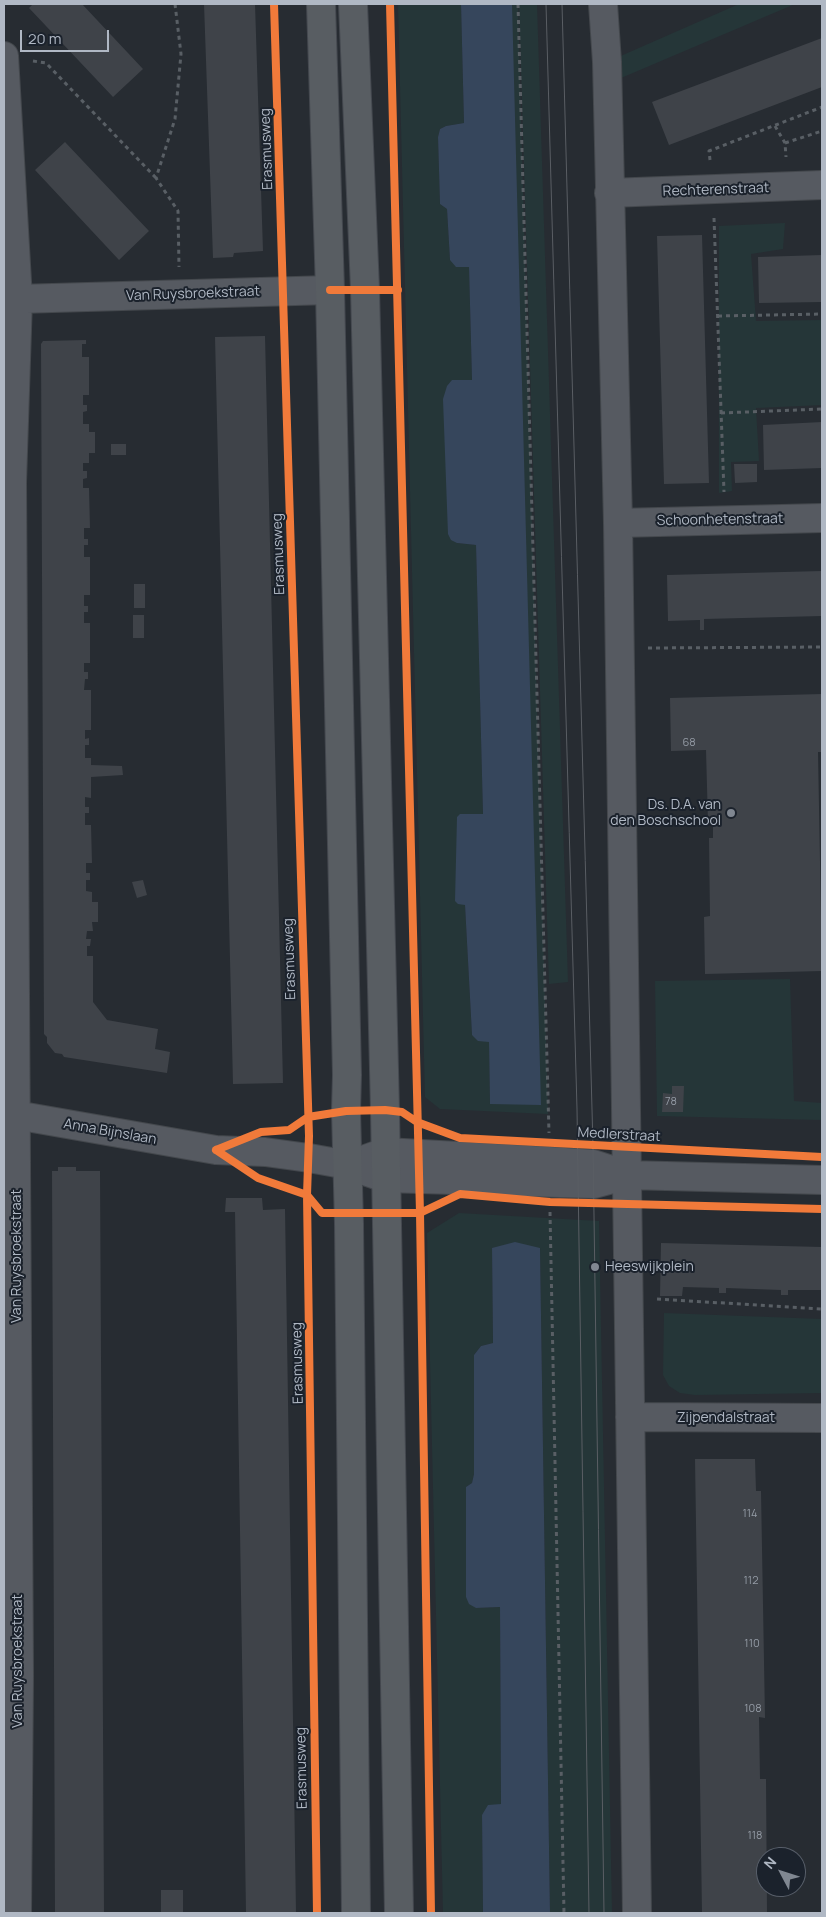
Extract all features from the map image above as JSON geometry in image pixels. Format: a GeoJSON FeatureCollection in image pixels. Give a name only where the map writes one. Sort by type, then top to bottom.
{"type":"FeatureCollection","features":[{"type":"Feature","properties":{"kind":"main road"},"geometry":{"type":"LineString","coordinates":[[321,4],[330,290],[348,1165],[356,1913]]}},
{"type":"Feature","properties":{"kind":"main road"},"geometry":{"type":"LineString","coordinates":[[353,4],[366,289],[399,1913]]}},
{"type":"Feature","properties":{"kind":"street"},"geometry":{"type":"LineString","coordinates":[[603,4],[607,62],[618,523],[637,1913]]}},
{"type":"Feature","properties":{"kind":"street","name":"Van Ruysbroekstraat"},"geometry":{"type":"LineString","coordinates":[[16,58],[18,299],[8,482],[11,1674],[17,1913]]}},
{"type":"Feature","properties":{"kind":"street","name":"Rechterenstraat"},"geometry":{"type":"LineString","coordinates":[[609,193],[712,179],[822,185]]}},
{"type":"Feature","properties":{"kind":"street","name":"Van Ruysbroekstraat"},"geometry":{"type":"LineString","coordinates":[[18,299],[330,290]]}},
{"type":"Feature","properties":{"kind":"street","name":"Schoonhetenstraat"},"geometry":{"type":"LineString","coordinates":[[618,523],[822,518]]}},
{"type":"Feature","properties":{"kind":"street","name":"Anna Bijnslaan"},"geometry":{"type":"LineString","coordinates":[[10,1114],[216,1150],[265,1152],[309,1158],[348,1165],[385,1178]]}},
{"type":"Feature","properties":{"kind":"street"},"geometry":{"type":"LineString","coordinates":[[348,1165],[385,1152],[549,1172]]}},
{"type":"Feature","properties":{"kind":"street"},"geometry":{"type":"LineString","coordinates":[[385,1178],[549,1172],[593,1164],[628,1175],[822,1180]]}},
{"type":"Feature","properties":{"kind":"street","name":"Zijpendalstraat"},"geometry":{"type":"LineString","coordinates":[[630,1417],[822,1418]]}},
{"type":"Feature","properties":{"kind":"path"},"geometry":{"type":"LineString","coordinates":[[156,178],[175,119],[180,54],[175,4]]}},
{"type":"Feature","properties":{"kind":"path"},"geometry":{"type":"LineString","coordinates":[[518,4],[549,1172],[564,1913]]}},
{"type":"Feature","properties":{"kind":"path"},"geometry":{"type":"LineString","coordinates":[[16,58],[46,64],[156,178],[178,211],[179,295]]}},
{"type":"Feature","properties":{"kind":"path"},"geometry":{"type":"LineString","coordinates":[[724,520],[718,316],[709,151],[822,107]]}},
{"type":"Feature","properties":{"kind":"path"},"geometry":{"type":"LineString","coordinates":[[775,126],[785,143],[786,161]]}},
{"type":"Feature","properties":{"kind":"path"},"geometry":{"type":"LineString","coordinates":[[785,143],[822,131]]}},
{"type":"Feature","properties":{"kind":"path"},"geometry":{"type":"LineString","coordinates":[[718,316],[822,314]]}},
{"type":"Feature","properties":{"kind":"path"},"geometry":{"type":"LineString","coordinates":[[721,413],[822,409]]}},
{"type":"Feature","properties":{"kind":"path"},"geometry":{"type":"LineString","coordinates":[[620,649],[822,647]]}},
{"type":"Feature","properties":{"kind":"path"},"geometry":{"type":"LineString","coordinates":[[654,1299],[822,1309]]}},
{"type":"Feature","properties":{"kind":"shaded area"},"geometry":{"type":"Polygon","coordinates":[[[398,4],[461,4],[464,123],[440,129],[438,137],[440,204],[447,209],[450,260],[469,266],[472,380],[457,543],[476,545],[483,814],[460,814],[472,1035],[489,1041],[490,1104],[512,4],[518,4],[548,1114],[440,1109],[425,1097],[398,4]]]}},
{"type":"Feature","properties":{"kind":"shaded area"},"geometry":{"type":"Polygon","coordinates":[[[519,4],[537,4],[568,982],[549,984],[519,4]]]}},
{"type":"Feature","properties":{"kind":"shaded area"},"geometry":{"type":"Polygon","coordinates":[[[739,4],[795,4],[607,84],[607,62],[739,4]]]}},
{"type":"Feature","properties":{"kind":"shaded area"},"geometry":{"type":"Polygon","coordinates":[[[785,223],[783,249],[751,254],[756,321],[822,320],[822,405],[756,408],[759,461],[731,462],[732,491],[719,493],[719,226],[785,223]]]}},
{"type":"Feature","properties":{"kind":"shaded area"},"geometry":{"type":"Polygon","coordinates":[[[790,979],[794,1101],[822,1103],[822,1120],[657,1116],[655,981],[790,979]]]}},
{"type":"Feature","properties":{"kind":"shaded area"},"geometry":{"type":"Polygon","coordinates":[[[459,1213],[599,1221],[612,1913],[550,1913],[540,1249],[492,1248],[493,1343],[481,1346],[474,1355],[474,1474],[472,1483],[466,1487],[466,1597],[476,1608],[500,1607],[501,1804],[482,1815],[483,1913],[443,1913],[427,1233],[459,1213]]]}},
{"type":"Feature","properties":{"kind":"shaded area"},"geometry":{"type":"Polygon","coordinates":[[[664,1313],[822,1319],[822,1393],[695,1395],[680,1393],[669,1386],[663,1375],[664,1313]]]}},
{"type":"Feature","properties":{"kind":"water"},"geometry":{"type":"Polygon","coordinates":[[[461,4],[512,4],[541,1105],[490,1104],[489,1042],[478,1041],[472,1035],[465,905],[458,904],[455,901],[457,817],[460,814],[483,814],[476,545],[457,543],[451,540],[448,534],[443,399],[447,386],[452,380],[472,380],[469,267],[456,267],[450,260],[447,209],[440,204],[438,137],[440,129],[464,123],[461,4]]]}},
{"type":"Feature","properties":{"kind":"water"},"geometry":{"type":"Polygon","coordinates":[[[515,1242],[540,1248],[550,1913],[483,1913],[482,1815],[488,1805],[501,1804],[500,1607],[476,1608],[469,1604],[466,1597],[466,1487],[472,1483],[474,1474],[474,1355],[481,1346],[493,1343],[492,1248],[515,1242]]]}},
{"type":"Feature","properties":{"kind":"building"},"geometry":{"type":"Polygon","coordinates":[[[33,4],[82,4],[143,69],[113,97],[29,8],[33,4]]]}},
{"type":"Feature","properties":{"kind":"building"},"geometry":{"type":"Polygon","coordinates":[[[204,4],[255,4],[263,251],[234,253],[233,257],[213,258],[204,4]]]}},
{"type":"Feature","properties":{"kind":"building"},"geometry":{"type":"Polygon","coordinates":[[[822,38],[822,87],[669,145],[652,102],[822,38]]]}},
{"type":"Feature","properties":{"kind":"building"},"geometry":{"type":"Polygon","coordinates":[[[65,142],[149,231],[119,260],[35,170],[65,142]]]}},
{"type":"Feature","properties":{"kind":"building"},"geometry":{"type":"Polygon","coordinates":[[[702,235],[709,483],[664,484],[657,236],[702,235]]]}},
{"type":"Feature","properties":{"kind":"building"},"geometry":{"type":"Polygon","coordinates":[[[822,255],[822,302],[759,303],[758,257],[822,255]]]}},
{"type":"Feature","properties":{"kind":"building"},"geometry":{"type":"Polygon","coordinates":[[[265,336],[283,1083],[233,1084],[215,337],[265,336]]]}},
{"type":"Feature","properties":{"kind":"building"},"geometry":{"type":"Polygon","coordinates":[[[86,340],[86,344],[82,344],[82,357],[89,357],[89,395],[83,395],[83,405],[87,405],[87,411],[83,412],[83,424],[89,424],[89,432],[95,432],[95,453],[89,453],[89,463],[83,463],[83,471],[87,471],[87,478],[83,479],[83,488],[89,488],[90,528],[84,528],[84,539],[88,539],[88,545],[84,545],[84,557],[90,557],[90,595],[84,595],[84,606],[88,606],[88,612],[84,612],[84,623],[90,623],[90,663],[84,663],[84,672],[88,672],[88,679],[85,679],[84,690],[91,690],[91,730],[85,730],[85,739],[89,738],[89,745],[85,745],[85,758],[91,758],[91,765],[122,766],[123,775],[91,777],[91,798],[85,797],[85,807],[89,807],[89,813],[85,813],[85,825],[91,825],[92,863],[86,863],[86,873],[90,873],[90,880],[86,880],[86,891],[92,892],[92,902],[98,902],[98,922],[92,922],[93,931],[87,931],[86,939],[91,939],[90,946],[87,946],[87,956],[93,956],[93,1002],[107,1020],[158,1029],[155,1049],[170,1052],[167,1073],[64,1057],[62,1054],[55,1053],[47,1043],[47,1037],[44,1034],[41,344],[43,341],[86,340]]]}},
{"type":"Feature","properties":{"kind":"building"},"geometry":{"type":"Polygon","coordinates":[[[822,422],[822,468],[764,470],[763,425],[822,422]]]}},
{"type":"Feature","properties":{"kind":"building"},"geometry":{"type":"Polygon","coordinates":[[[111,444],[126,444],[126,455],[111,455],[111,444]]]}},
{"type":"Feature","properties":{"kind":"building"},"geometry":{"type":"Polygon","coordinates":[[[734,464],[757,464],[757,482],[735,483],[734,464]]]}},
{"type":"Feature","properties":{"kind":"building"},"geometry":{"type":"Polygon","coordinates":[[[822,571],[822,616],[704,619],[704,630],[700,630],[700,620],[668,621],[667,575],[822,571]]]}},
{"type":"Feature","properties":{"kind":"building"},"geometry":{"type":"Polygon","coordinates":[[[134,584],[145,584],[145,608],[134,608],[134,584]]]}},
{"type":"Feature","properties":{"kind":"building"},"geometry":{"type":"Polygon","coordinates":[[[133,615],[144,615],[144,638],[133,638],[133,615]]]}},
{"type":"Feature","properties":{"kind":"building"},"geometry":{"type":"Polygon","coordinates":[[[822,694],[822,752],[818,752],[822,971],[705,974],[704,917],[710,916],[709,838],[713,838],[713,823],[708,823],[706,750],[671,751],[670,698],[822,694]]]}},
{"type":"Feature","properties":{"kind":"building"},"geometry":{"type":"Polygon","coordinates":[[[143,880],[147,895],[137,898],[132,882],[143,880]]]}},
{"type":"Feature","properties":{"kind":"building"},"geometry":{"type":"Polygon","coordinates":[[[672,1086],[684,1086],[683,1112],[662,1112],[663,1093],[672,1094],[672,1086]]]}},
{"type":"Feature","properties":{"kind":"building"},"geometry":{"type":"Polygon","coordinates":[[[58,1167],[76,1167],[76,1171],[100,1171],[104,1913],[55,1913],[52,1171],[58,1171],[58,1167]]]}},
{"type":"Feature","properties":{"kind":"building"},"geometry":{"type":"Polygon","coordinates":[[[226,1198],[262,1198],[263,1210],[285,1209],[296,1913],[246,1913],[235,1212],[225,1212],[226,1198]]]}},
{"type":"Feature","properties":{"kind":"building"},"geometry":{"type":"Polygon","coordinates":[[[661,1243],[822,1247],[822,1290],[788,1290],[788,1295],[781,1295],[781,1290],[726,1288],[726,1293],[719,1293],[719,1288],[683,1287],[682,1296],[660,1296],[661,1243]]]}},
{"type":"Feature","properties":{"kind":"building"},"geometry":{"type":"Polygon","coordinates":[[[695,1459],[755,1459],[756,1491],[761,1491],[765,1718],[759,1717],[760,1779],[766,1779],[767,1847],[756,1847],[756,1897],[767,1897],[767,1913],[702,1913],[695,1459]]]}},
{"type":"Feature","properties":{"kind":"building"},"geometry":{"type":"Polygon","coordinates":[[[161,1890],[183,1890],[183,1913],[161,1913],[161,1890]]]}},
{"type":"Feature","properties":{"kind":"tram line"},"geometry":{"type":"LineString","coordinates":[[546,4],[577,1109],[589,1913]]}},
{"type":"Feature","properties":{"kind":"tram line"},"geometry":{"type":"LineString","coordinates":[[562,4],[593,1146],[604,1913]]}},
{"type":"Feature","properties":{"kind":"cycle path","name":"Erasmusweg"},"geometry":{"type":"LineString","coordinates":[[274,4],[309,1136],[307,1195],[317,1913]]}},
{"type":"Feature","properties":{"kind":"cycle path"},"geometry":{"type":"LineString","coordinates":[[390,4],[420,1213],[431,1913]]}},
{"type":"Feature","properties":{"kind":"cycle path"},"geometry":{"type":"LineString","coordinates":[[330,290],[398,290]]}},
{"type":"Feature","properties":{"kind":"cycle path","name":"Medlerstraat"},"geometry":{"type":"LineString","coordinates":[[216,1150],[261,1132],[289,1130],[308,1117],[346,1111],[385,1110],[402,1112],[417,1122],[460,1138],[822,1157]]}},
{"type":"Feature","properties":{"kind":"cycle path"},"geometry":{"type":"LineString","coordinates":[[216,1150],[258,1178],[307,1195],[322,1213],[420,1213],[460,1194],[550,1202],[822,1209]]}},
{"type":"Feature","properties":{"kind":"place","name":"Ds. D.A. van den Boschschool"},"geometry":{"type":"Point","coordinates":[731,813]}},
{"type":"Feature","properties":{"kind":"place","name":"Heeswijkplein"},"geometry":{"type":"Point","coordinates":[595,1267]}}]}
